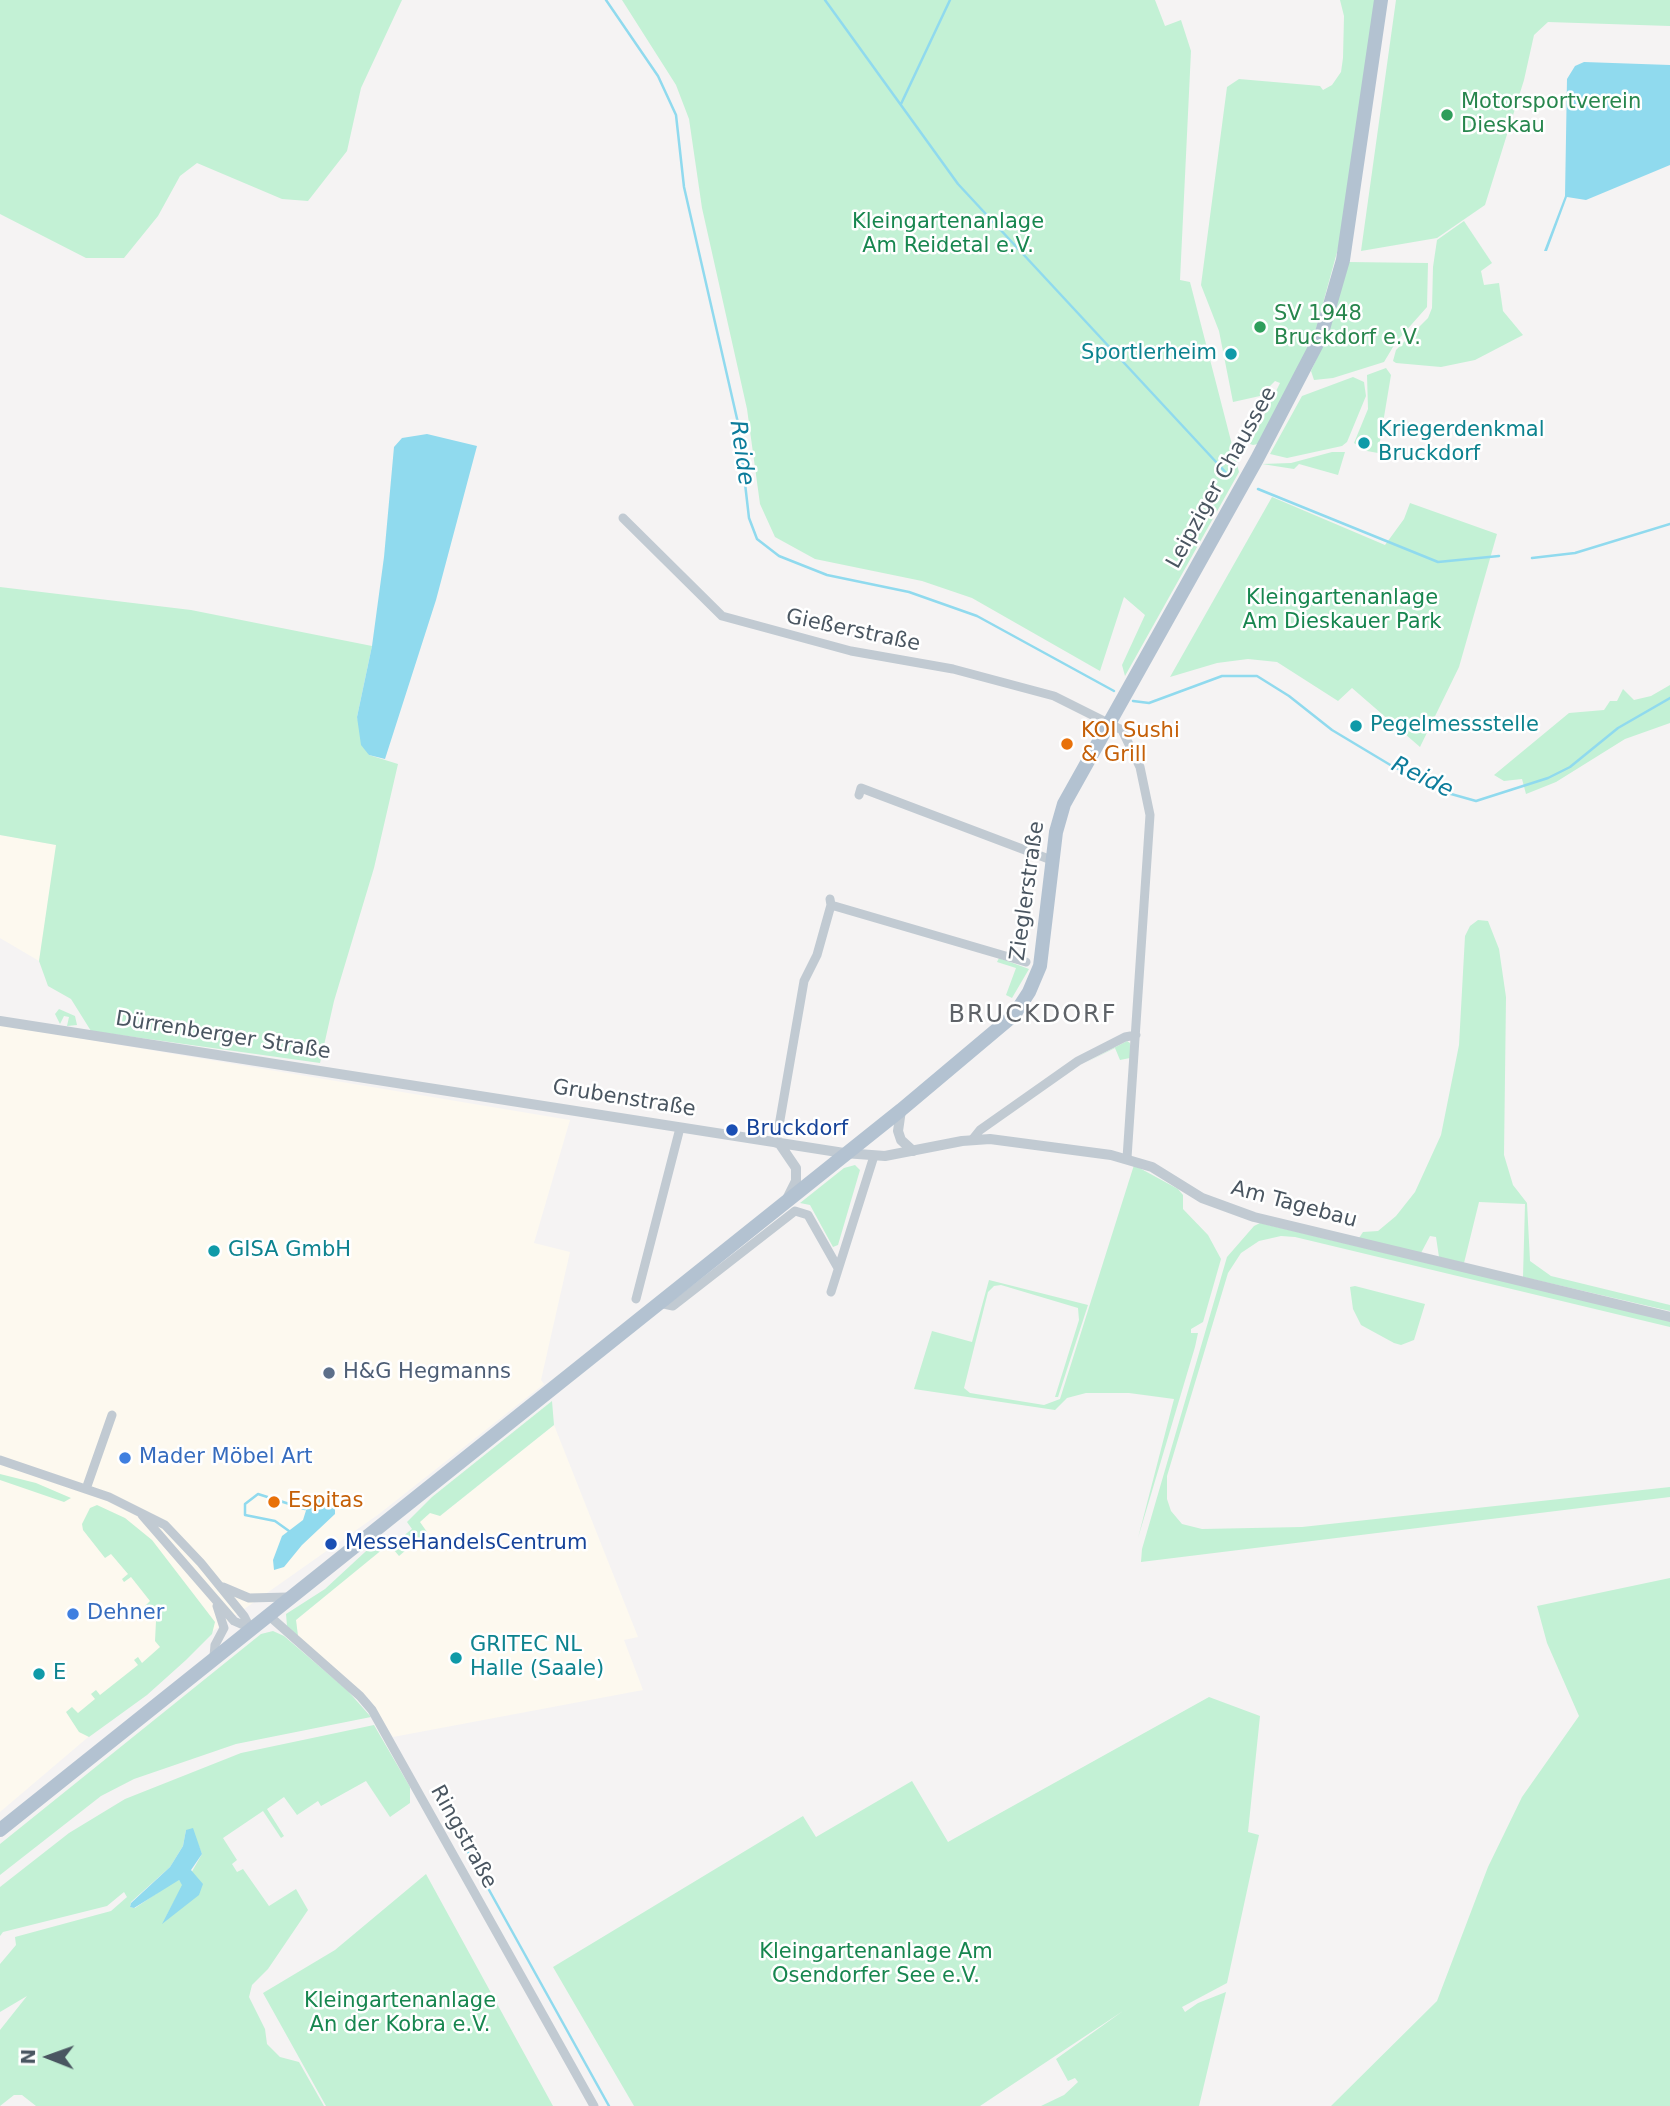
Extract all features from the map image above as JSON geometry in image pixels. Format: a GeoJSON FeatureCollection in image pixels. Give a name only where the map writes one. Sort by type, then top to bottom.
{"type":"FeatureCollection","features":[{"type":"Feature","properties":{"kind":"main road","name":"Leipziger Chaussee"},"geometry":{"type":"LineString","coordinates":[[1121,703],[1310,360],[1339,282],[1381,0]]}},
{"type":"Feature","properties":{"kind":"main road","name":"Zieglerstraße"},"geometry":{"type":"LineString","coordinates":[[288,1597],[659,1303],[792,1204],[844,1153],[1002,1027],[1030,992],[1044,948],[1056,832],[1064,804],[1121,703]]}},
{"type":"Feature","properties":{"kind":"main road"},"geometry":{"type":"LineString","coordinates":[[0,1830],[288,1597]]}},
{"type":"Feature","properties":{"kind":"street","name":"Gießerstraße"},"geometry":{"type":"LineString","coordinates":[[623,519],[722,616],[851,651],[953,669],[1054,696],[1122,730],[1140,767],[1150,815],[1127,1158]]}},
{"type":"Feature","properties":{"kind":"street"},"geometry":{"type":"LineString","coordinates":[[859,795],[861,788],[1054,861]]}},
{"type":"Feature","properties":{"kind":"street"},"geometry":{"type":"LineString","coordinates":[[838,1268],[808,1215],[792,1204],[796,1168],[778,1143],[804,981],[817,955],[831,902],[1026,962]]}},
{"type":"Feature","properties":{"kind":"street","name":"Dürrenberger Straße"},"geometry":{"type":"LineString","coordinates":[[0,1021],[441,1090]]}},
{"type":"Feature","properties":{"kind":"street"},"geometry":{"type":"LineString","coordinates":[[972,1140],[980,1130],[1078,1061],[1125,1037],[1136,1035]]}},
{"type":"Feature","properties":{"kind":"street","name":"Grubenstraße"},"geometry":{"type":"LineString","coordinates":[[441,1090],[844,1153]]}},
{"type":"Feature","properties":{"kind":"street"},"geometry":{"type":"LineString","coordinates":[[901,1110],[898,1131],[901,1140],[913,1151]]}},
{"type":"Feature","properties":{"kind":"street"},"geometry":{"type":"LineString","coordinates":[[636,1299],[680,1128]]}},
{"type":"Feature","properties":{"kind":"street","name":"Am Tagebau"},"geometry":{"type":"LineString","coordinates":[[844,1153],[874,1156],[990,1139],[1127,1158],[1152,1167],[1202,1198],[1254,1217],[1670,1317]]}},
{"type":"Feature","properties":{"kind":"street"},"geometry":{"type":"LineString","coordinates":[[831,1292],[874,1156]]}},
{"type":"Feature","properties":{"kind":"street"},"geometry":{"type":"LineString","coordinates":[[86,1489],[112,1415]]}},
{"type":"Feature","properties":{"kind":"street"},"geometry":{"type":"LineString","coordinates":[[0,1460],[86,1489],[165,1525],[219,1584],[250,1628]]}},
{"type":"Feature","properties":{"kind":"street"},"geometry":{"type":"LineString","coordinates":[[142,1515],[234,1621],[250,1628]]}},
{"type":"Feature","properties":{"kind":"street"},"geometry":{"type":"LineString","coordinates":[[219,1584],[249,1598],[288,1597]]}},
{"type":"Feature","properties":{"kind":"street"},"geometry":{"type":"LineString","coordinates":[[213,1598],[224,1628],[215,1645],[214,1656]]}},
{"type":"Feature","properties":{"kind":"street","name":"Ringstraße"},"geometry":{"type":"LineString","coordinates":[[267,1614],[360,1696],[372,1710],[594,2106]]}},
{"type":"Feature","properties":{"kind":"shaded area"},"geometry":{"type":"Polygon","coordinates":[[[0,835],[57,845],[39,961],[0,938],[0,835]]]}},
{"type":"Feature","properties":{"kind":"shaded area"},"geometry":{"type":"Polygon","coordinates":[[[0,1025],[570,1120],[534,1243],[570,1252],[541,1380],[544,1384],[379,1514],[213,1631],[0,1812],[0,1025]]]}},
{"type":"Feature","properties":{"kind":"shaded area"},"geometry":{"type":"Polygon","coordinates":[[[554,1425],[638,1637],[624,1640],[643,1690],[393,1737],[370,1700],[298,1636],[296,1620],[390,1543],[400,1555],[419,1522],[430,1513],[441,1515],[554,1425]]]}},
{"type":"Feature","properties":{"kind":"green space"},"geometry":{"type":"Polygon","coordinates":[[[0,0],[402,0],[361,88],[347,151],[308,201],[282,199],[197,163],[180,176],[158,216],[124,258],[86,258],[0,214],[0,0]]]}},
{"type":"Feature","properties":{"kind":"green space","name":"Kleingartenanlage Am Reidetal e.V."},"geometry":{"type":"Polygon","coordinates":[[[622,0],[1155,0],[1165,26],[1181,20],[1191,51],[1180,280],[1190,282],[1239,472],[1125,676],[1122,665],[1145,615],[1124,597],[1100,671],[972,598],[922,581],[815,559],[775,537],[760,504],[747,409],[702,208],[689,119],[676,85],[622,0]]]}},
{"type":"Feature","properties":{"kind":"green space"},"geometry":{"type":"Polygon","coordinates":[[[1340,0],[1375,0],[1339,245],[1314,336],[1258,444],[1253,445],[1250,444],[1280,383],[1275,381],[1260,396],[1233,402],[1219,331],[1201,285],[1227,87],[1239,79],[1320,86],[1323,90],[1332,85],[1341,72],[1343,58],[1344,16],[1340,0]]]}},
{"type":"Feature","properties":{"kind":"green space","name":"Motorsportverein Dieskau"},"geometry":{"type":"Polygon","coordinates":[[[1396,0],[1670,0],[1670,26],[1548,22],[1534,35],[1524,80],[1485,205],[1437,238],[1361,251],[1396,0]]]}},
{"type":"Feature","properties":{"kind":"green space"},"geometry":{"type":"Polygon","coordinates":[[[1464,221],[1492,263],[1481,271],[1484,285],[1499,283],[1503,311],[1523,335],[1475,360],[1441,367],[1396,363],[1393,361],[1396,350],[1428,318],[1432,308],[1437,240],[1464,221]]]}},
{"type":"Feature","properties":{"kind":"green space"},"geometry":{"type":"Polygon","coordinates":[[[1348,262],[1428,263],[1427,307],[1396,342],[1384,362],[1333,378],[1314,380],[1311,371],[1326,338],[1348,262]]]}},
{"type":"Feature","properties":{"kind":"green space"},"geometry":{"type":"Polygon","coordinates":[[[1386,368],[1391,375],[1378,453],[1367,451],[1354,443],[1368,409],[1367,375],[1386,368]]]}},
{"type":"Feature","properties":{"kind":"green space"},"geometry":{"type":"Polygon","coordinates":[[[1353,377],[1364,382],[1366,396],[1347,442],[1342,446],[1287,458],[1270,454],[1302,396],[1353,377]]]}},
{"type":"Feature","properties":{"kind":"green space"},"geometry":{"type":"Polygon","coordinates":[[[1332,452],[1345,452],[1338,475],[1299,464],[1294,469],[1262,464],[1291,463],[1332,452]]]}},
{"type":"Feature","properties":{"kind":"green space","name":"Kleingartenanlage Am Dieskauer Park"},"geometry":{"type":"Polygon","coordinates":[[[1272,497],[1385,545],[1404,519],[1410,503],[1497,534],[1459,667],[1420,747],[1352,688],[1338,701],[1277,662],[1248,659],[1217,663],[1170,677],[1272,497]]]}},
{"type":"Feature","properties":{"kind":"green space"},"geometry":{"type":"Polygon","coordinates":[[[0,587],[191,610],[372,646],[357,717],[369,755],[398,764],[374,868],[334,1001],[320,1063],[91,1031],[71,999],[48,986],[39,961],[56,845],[0,835],[0,587]]]}},
{"type":"Feature","properties":{"kind":"green space"},"geometry":{"type":"Polygon","coordinates":[[[1670,685],[1670,723],[1625,739],[1556,782],[1526,794],[1522,779],[1504,781],[1494,775],[1569,713],[1604,710],[1610,701],[1617,701],[1623,689],[1634,700],[1651,696],[1670,685]]]}},
{"type":"Feature","properties":{"kind":"green space"},"geometry":{"type":"Polygon","coordinates":[[[1478,920],[1488,921],[1499,949],[1506,997],[1504,1155],[1513,1185],[1527,1203],[1530,1261],[1551,1276],[1670,1305],[1670,1311],[1523,1277],[1525,1204],[1479,1202],[1464,1263],[1439,1257],[1436,1237],[1430,1236],[1421,1253],[1359,1238],[1363,1232],[1378,1231],[1396,1216],[1415,1192],[1441,1135],[1459,1045],[1465,936],[1470,926],[1478,920]]]}},
{"type":"Feature","properties":{"kind":"green space"},"geometry":{"type":"Polygon","coordinates":[[[999,958],[1029,969],[1012,998],[1006,995],[1016,968],[997,962],[999,958]]]}},
{"type":"Feature","properties":{"kind":"green space"},"geometry":{"type":"Polygon","coordinates":[[[59,1009],[75,1016],[77,1025],[67,1026],[69,1017],[64,1016],[60,1024],[55,1014],[59,1009]]]}},
{"type":"Feature","properties":{"kind":"green space"},"geometry":{"type":"Polygon","coordinates":[[[1127,1041],[1130,1043],[1130,1058],[1120,1060],[1115,1048],[1085,1063],[1127,1041]]]}},
{"type":"Feature","properties":{"kind":"green space"},"geometry":{"type":"Polygon","coordinates":[[[855,1165],[860,1170],[838,1245],[833,1247],[810,1205],[800,1203],[844,1168],[855,1165]]]}},
{"type":"Feature","properties":{"kind":"green space"},"geometry":{"type":"Polygon","coordinates":[[[1134,1165],[1178,1189],[1183,1195],[1183,1209],[1208,1235],[1221,1259],[1203,1322],[1191,1329],[1191,1333],[1198,1333],[1195,1347],[1138,1538],[1174,1399],[1129,1393],[1086,1393],[1067,1398],[1055,1410],[914,1389],[932,1331],[972,1342],[989,1280],[1088,1305],[1058,1397],[1055,1397],[1079,1320],[1078,1308],[1001,1285],[994,1286],[988,1292],[964,1388],[970,1393],[1044,1405],[1060,1399],[1134,1165]]]}},
{"type":"Feature","properties":{"kind":"green space"},"geometry":{"type":"Polygon","coordinates":[[[1260,1223],[1670,1321],[1670,1327],[1295,1237],[1281,1236],[1259,1241],[1241,1253],[1228,1273],[1167,1476],[1167,1499],[1171,1511],[1182,1524],[1202,1529],[1302,1527],[1670,1487],[1670,1497],[1141,1562],[1142,1549],[1227,1257],[1254,1226],[1260,1223]]]}},
{"type":"Feature","properties":{"kind":"green space"},"geometry":{"type":"Polygon","coordinates":[[[1350,1287],[1425,1304],[1414,1340],[1401,1345],[1361,1325],[1353,1309],[1350,1287]]]}},
{"type":"Feature","properties":{"kind":"green space"},"geometry":{"type":"Polygon","coordinates":[[[552,1401],[554,1425],[440,1516],[430,1513],[420,1522],[427,1532],[399,1556],[389,1544],[296,1620],[298,1636],[287,1626],[286,1614],[325,1589],[378,1540],[392,1545],[412,1529],[407,1522],[432,1497],[552,1401]]]}},
{"type":"Feature","properties":{"kind":"green space"},"geometry":{"type":"Polygon","coordinates":[[[0,1474],[36,1483],[71,1498],[64,1502],[0,1480],[0,1474]]]}},
{"type":"Feature","properties":{"kind":"green space"},"geometry":{"type":"Polygon","coordinates":[[[97,1505],[125,1518],[152,1540],[215,1622],[212,1634],[186,1660],[147,1695],[89,1737],[79,1732],[66,1712],[72,1707],[78,1713],[95,1699],[91,1694],[96,1690],[100,1695],[138,1665],[134,1660],[138,1657],[142,1663],[160,1647],[155,1641],[156,1621],[144,1607],[150,1601],[131,1577],[124,1582],[122,1579],[128,1574],[111,1554],[105,1558],[83,1530],[82,1524],[90,1508],[97,1505]]]}},
{"type":"Feature","properties":{"kind":"green space"},"geometry":{"type":"Polygon","coordinates":[[[1670,1578],[1670,2106],[1331,2106],[1437,2001],[1488,1867],[1522,1797],[1579,1716],[1547,1643],[1537,1606],[1670,1578]]]}},
{"type":"Feature","properties":{"kind":"green space"},"geometry":{"type":"Polygon","coordinates":[[[273,1631],[284,1636],[347,1690],[371,1717],[236,1744],[134,1779],[101,1796],[0,1875],[0,1844],[261,1634],[273,1631]]]}},
{"type":"Feature","properties":{"kind":"green space","name":"Kleingartenanlage Am Osendorfer See e.V."},"geometry":{"type":"Polygon","coordinates":[[[1209,1697],[1260,1716],[1248,1832],[1259,1835],[1227,1983],[1182,2007],[1185,2012],[1198,2003],[1226,1992],[1199,2106],[1041,2106],[1064,2095],[1078,2082],[1075,2078],[1068,2081],[1056,2059],[1123,2011],[980,2106],[634,2106],[553,1967],[803,1816],[816,1837],[912,1781],[948,1842],[1209,1697]]]}},
{"type":"Feature","properties":{"kind":"green space"},"geometry":{"type":"Polygon","coordinates":[[[374,1725],[410,1787],[410,1803],[390,1817],[366,1781],[321,1806],[318,1801],[297,1815],[284,1797],[267,1809],[284,1836],[281,1838],[263,1811],[223,1838],[237,1860],[232,1864],[237,1872],[243,1869],[269,1906],[296,1889],[308,1910],[268,1969],[252,1985],[249,1997],[265,2029],[267,2044],[280,2057],[299,2062],[324,2106],[36,2106],[22,2095],[14,2095],[0,2106],[0,2030],[27,1996],[0,2012],[0,1964],[16,1945],[15,1937],[111,1911],[127,1897],[124,1892],[107,1906],[3,1932],[0,1936],[0,1887],[69,1833],[125,1799],[241,1753],[374,1725]],[[186,1830],[183,1846],[170,1867],[131,1902],[130,1907],[135,1908],[178,1879],[183,1885],[162,1924],[202,1854],[195,1837],[186,1830]]]}},
{"type":"Feature","properties":{"kind":"green space","name":"Kleingartenanlage An der Kobra e.V."},"geometry":{"type":"Polygon","coordinates":[[[426,1874],[553,2106],[326,2106],[263,1993],[335,1950],[426,1874]]]}},
{"type":"Feature","properties":{"kind":"water"},"geometry":{"type":"Polygon","coordinates":[[[1584,62],[1670,65],[1670,165],[1586,200],[1567,197],[1547,251],[1544,251],[1565,196],[1567,79],[1575,66],[1584,62]]]}},
{"type":"Feature","properties":{"kind":"water"},"geometry":{"type":"Polygon","coordinates":[[[427,434],[477,446],[436,600],[385,759],[369,755],[361,745],[357,717],[372,646],[384,557],[394,447],[402,438],[427,434]]]}},
{"type":"Feature","properties":{"kind":"water"},"geometry":{"type":"Polygon","coordinates":[[[321,1496],[335,1502],[335,1514],[302,1545],[284,1567],[274,1570],[273,1560],[282,1536],[303,1520],[309,1501],[321,1496]]]}},
{"type":"Feature","properties":{"kind":"water"},"geometry":{"type":"Polygon","coordinates":[[[193,1828],[202,1854],[191,1870],[203,1884],[199,1895],[162,1924],[182,1885],[179,1880],[134,1908],[130,1907],[131,1903],[170,1867],[183,1846],[186,1830],[193,1828]]]}},
{"type":"Feature","properties":{"kind":"waterway","name":"Reide"},"geometry":{"type":"LineString","coordinates":[[606,0],[658,76],[676,115],[684,187],[738,423],[749,518],[757,539],[779,556],[827,575],[909,592],[977,616],[1114,691]]}},
{"type":"Feature","properties":{"kind":"waterway"},"geometry":{"type":"LineString","coordinates":[[825,0],[958,184],[1230,477]]}},
{"type":"Feature","properties":{"kind":"waterway"},"geometry":{"type":"LineString","coordinates":[[901,104],[950,0]]}},
{"type":"Feature","properties":{"kind":"waterway"},"geometry":{"type":"LineString","coordinates":[[1258,489],[1438,562],[1499,556]]}},
{"type":"Feature","properties":{"kind":"waterway"},"geometry":{"type":"LineString","coordinates":[[1532,558],[1575,553],[1670,524]]}},
{"type":"Feature","properties":{"kind":"waterway","name":"Reide"},"geometry":{"type":"LineString","coordinates":[[1133,701],[1149,703],[1222,676],[1257,676],[1289,696],[1332,730],[1392,766],[1444,792],[1476,801],[1548,778],[1570,767],[1618,728],[1670,698]]}},
{"type":"Feature","properties":{"kind":"waterway"},"geometry":{"type":"LineString","coordinates":[[289,1531],[275,1521],[245,1515],[245,1504],[258,1494],[305,1509]]}},
{"type":"Feature","properties":{"kind":"waterway"},"geometry":{"type":"LineString","coordinates":[[448,1816],[609,2106]]}},
{"type":"Feature","properties":{"kind":"place","name":"Motorsportverein Dieskau"},"geometry":{"type":"Point","coordinates":[1447,115]}},
{"type":"Feature","properties":{"kind":"place","name":"SV 1948 Bruckdorf e.V."},"geometry":{"type":"Point","coordinates":[1260,327]}},
{"type":"Feature","properties":{"kind":"place","name":"Sportlerheim"},"geometry":{"type":"Point","coordinates":[1231,354]}},
{"type":"Feature","properties":{"kind":"place","name":"Kriegerdenkmal Bruckdorf"},"geometry":{"type":"Point","coordinates":[1364,443]}},
{"type":"Feature","properties":{"kind":"place","name":"Pegelmessstelle"},"geometry":{"type":"Point","coordinates":[1356,726]}},
{"type":"Feature","properties":{"kind":"place","name":"KOI Sushi & Grill"},"geometry":{"type":"Point","coordinates":[1067,744]}},
{"type":"Feature","properties":{"kind":"place","name":"Bruckdorf"},"geometry":{"type":"Point","coordinates":[732,1130]}},
{"type":"Feature","properties":{"kind":"place","name":"GISA GmbH"},"geometry":{"type":"Point","coordinates":[214,1251]}},
{"type":"Feature","properties":{"kind":"place","name":"H&G Hegmanns"},"geometry":{"type":"Point","coordinates":[329,1373]}},
{"type":"Feature","properties":{"kind":"place","name":"Mader Möbel Art"},"geometry":{"type":"Point","coordinates":[125,1458]}},
{"type":"Feature","properties":{"kind":"place","name":"Espitas"},"geometry":{"type":"Point","coordinates":[274,1502]}},
{"type":"Feature","properties":{"kind":"place","name":"MesseHandelsCentrum"},"geometry":{"type":"Point","coordinates":[331,1544]}},
{"type":"Feature","properties":{"kind":"place","name":"Dehner"},"geometry":{"type":"Point","coordinates":[73,1614]}},
{"type":"Feature","properties":{"kind":"place","name":"GRITEC NL Halle (Saale)"},"geometry":{"type":"Point","coordinates":[456,1658]}},
{"type":"Feature","properties":{"kind":"place","name":"E"},"geometry":{"type":"Point","coordinates":[39,1674]}},
{"type":"Feature","properties":{"kind":"district","name":"BRUCKDORF"},"geometry":{"type":"Point","coordinates":[1033,1016]}}]}
